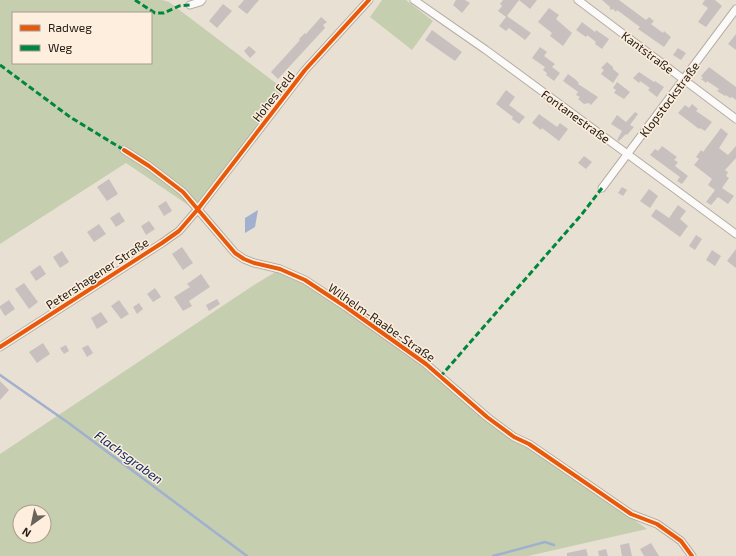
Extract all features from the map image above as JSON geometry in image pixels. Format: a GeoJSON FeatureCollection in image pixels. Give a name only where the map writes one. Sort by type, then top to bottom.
{"type":"FeatureCollection","features":[{"type":"Feature","properties":{"kind":"street"},"geometry":{"type":"LineString","coordinates":[[190,5],[202,0]]}},
{"type":"Feature","properties":{"kind":"street","name":"Hohes Feld"},"geometry":{"type":"LineString","coordinates":[[198,209],[305,70],[369,0]]}},
{"type":"Feature","properties":{"kind":"street","name":"Fontanestraße"},"geometry":{"type":"LineString","coordinates":[[414,0],[486,50],[736,234]]}},
{"type":"Feature","properties":{"kind":"street","name":"Kantstraße"},"geometry":{"type":"LineString","coordinates":[[578,0],[736,119]]}},
{"type":"Feature","properties":{"kind":"street","name":"Klopstockstraße"},"geometry":{"type":"LineString","coordinates":[[602,188],[736,9]]}},
{"type":"Feature","properties":{"kind":"street","name":"Wilhelm-Raabe-Straße"},"geometry":{"type":"LineString","coordinates":[[124,150],[149,166],[183,192],[235,253],[254,263],[280,269],[305,280],[346,307],[426,364],[492,421],[631,514],[657,524],[681,541],[689,555]]}},
{"type":"Feature","properties":{"kind":"street","name":"Petershagener Straße"},"geometry":{"type":"LineString","coordinates":[[0,347],[162,243],[179,231],[198,209]]}},
{"type":"Feature","properties":{"kind":"green space"},"geometry":{"type":"Polygon","coordinates":[[[0,0],[162,0],[169,2],[285,90],[194,209],[126,163],[0,244],[0,0]]]}},
{"type":"Feature","properties":{"kind":"green space"},"geometry":{"type":"Polygon","coordinates":[[[382,0],[406,0],[433,21],[412,50],[370,17],[382,0]]]}},
{"type":"Feature","properties":{"kind":"green space"},"geometry":{"type":"Polygon","coordinates":[[[277,271],[304,282],[647,529],[528,556],[0,556],[0,454],[277,271]]]}},
{"type":"Feature","properties":{"kind":"water"},"geometry":{"type":"Polygon","coordinates":[[[258,210],[255,227],[245,233],[245,218],[258,210]]]}},
{"type":"Feature","properties":{"kind":"building"},"geometry":{"type":"Polygon","coordinates":[[[244,0],[259,0],[247,14],[238,7],[244,0]]]}},
{"type":"Feature","properties":{"kind":"building"},"geometry":{"type":"Polygon","coordinates":[[[456,0],[465,0],[470,3],[462,13],[453,5],[456,0]]]}},
{"type":"Feature","properties":{"kind":"building"},"geometry":{"type":"Polygon","coordinates":[[[503,0],[519,0],[507,16],[531,33],[525,40],[509,28],[506,31],[499,26],[506,17],[498,11],[502,6],[500,4],[503,0]]]}},
{"type":"Feature","properties":{"kind":"building"},"geometry":{"type":"Polygon","coordinates":[[[519,0],[537,0],[530,9],[519,0]]]}},
{"type":"Feature","properties":{"kind":"building"},"geometry":{"type":"Polygon","coordinates":[[[602,0],[619,0],[646,20],[649,17],[654,21],[651,24],[663,33],[664,31],[671,37],[664,47],[638,29],[640,27],[617,10],[616,12],[613,9],[610,10],[610,7],[602,0]]]}},
{"type":"Feature","properties":{"kind":"building"},"geometry":{"type":"Polygon","coordinates":[[[705,0],[715,0],[722,6],[706,27],[698,22],[708,8],[702,4],[705,0]]]}},
{"type":"Feature","properties":{"kind":"building"},"geometry":{"type":"Polygon","coordinates":[[[223,4],[232,11],[217,28],[209,21],[223,4]]]}},
{"type":"Feature","properties":{"kind":"building"},"geometry":{"type":"Polygon","coordinates":[[[549,8],[559,15],[556,19],[572,33],[563,46],[550,36],[552,33],[538,22],[549,8]]]}},
{"type":"Feature","properties":{"kind":"building"},"geometry":{"type":"Polygon","coordinates":[[[321,17],[327,22],[323,25],[325,28],[278,79],[271,72],[300,40],[299,39],[305,33],[306,34],[321,17]]]}},
{"type":"Feature","properties":{"kind":"building"},"geometry":{"type":"Polygon","coordinates":[[[582,22],[595,32],[596,30],[609,39],[602,49],[587,35],[586,37],[576,30],[582,22]]]}},
{"type":"Feature","properties":{"kind":"building"},"geometry":{"type":"Polygon","coordinates":[[[432,30],[462,52],[455,61],[425,40],[432,30]]]}},
{"type":"Feature","properties":{"kind":"building"},"geometry":{"type":"Polygon","coordinates":[[[736,34],[736,50],[728,44],[736,34]]]}},
{"type":"Feature","properties":{"kind":"building"},"geometry":{"type":"Polygon","coordinates":[[[249,46],[256,52],[250,58],[244,51],[249,46]]]}},
{"type":"Feature","properties":{"kind":"building"},"geometry":{"type":"Polygon","coordinates":[[[540,47],[547,52],[544,56],[555,64],[552,67],[560,73],[554,81],[546,75],[547,73],[543,70],[545,67],[532,58],[540,47]]]}},
{"type":"Feature","properties":{"kind":"building"},"geometry":{"type":"Polygon","coordinates":[[[678,48],[686,53],[681,60],[673,55],[678,48]]]}},
{"type":"Feature","properties":{"kind":"building"},"geometry":{"type":"Polygon","coordinates":[[[607,62],[619,74],[613,83],[601,74],[604,70],[601,68],[607,62]]]}},
{"type":"Feature","properties":{"kind":"building"},"geometry":{"type":"Polygon","coordinates":[[[709,67],[736,87],[736,100],[732,97],[730,98],[726,95],[725,96],[717,91],[719,89],[701,79],[703,78],[701,76],[709,67]]]}},
{"type":"Feature","properties":{"kind":"building"},"geometry":{"type":"Polygon","coordinates":[[[639,72],[664,87],[657,97],[648,90],[650,88],[640,81],[639,83],[633,78],[639,72]]]}},
{"type":"Feature","properties":{"kind":"building"},"geometry":{"type":"Polygon","coordinates":[[[568,74],[579,83],[578,84],[598,97],[591,105],[589,103],[584,104],[578,99],[580,97],[576,95],[578,92],[563,81],[568,74]]]}},
{"type":"Feature","properties":{"kind":"building"},"geometry":{"type":"Polygon","coordinates":[[[617,82],[630,92],[624,99],[614,93],[616,90],[613,88],[617,82]]]}},
{"type":"Feature","properties":{"kind":"building"},"geometry":{"type":"Polygon","coordinates":[[[506,90],[515,97],[509,105],[525,117],[519,124],[512,119],[513,117],[496,104],[506,90]]]}},
{"type":"Feature","properties":{"kind":"building"},"geometry":{"type":"Polygon","coordinates":[[[692,104],[698,109],[696,111],[712,122],[705,131],[700,128],[699,129],[678,113],[685,105],[689,108],[692,104]]]}},
{"type":"Feature","properties":{"kind":"building"},"geometry":{"type":"Polygon","coordinates":[[[635,112],[638,114],[630,125],[634,127],[627,135],[626,134],[619,141],[617,140],[622,131],[611,124],[617,115],[626,122],[635,112]]]}},
{"type":"Feature","properties":{"kind":"building"},"geometry":{"type":"Polygon","coordinates":[[[539,114],[557,127],[560,123],[568,129],[559,141],[542,128],[541,130],[532,123],[539,114]]]}},
{"type":"Feature","properties":{"kind":"building"},"geometry":{"type":"Polygon","coordinates":[[[721,128],[728,134],[719,148],[728,155],[736,146],[736,158],[725,170],[728,172],[726,176],[729,178],[722,188],[734,196],[728,204],[718,197],[711,205],[706,202],[715,190],[708,185],[712,179],[694,165],[699,159],[696,157],[701,150],[703,152],[721,128]]]}},
{"type":"Feature","properties":{"kind":"building"},"geometry":{"type":"Polygon","coordinates":[[[662,146],[677,157],[674,160],[678,162],[675,166],[688,176],[682,184],[677,181],[680,177],[650,155],[655,149],[658,151],[662,146]]]}},
{"type":"Feature","properties":{"kind":"building"},"geometry":{"type":"Polygon","coordinates":[[[584,156],[592,162],[586,169],[578,163],[584,156]]]}},
{"type":"Feature","properties":{"kind":"building"},"geometry":{"type":"Polygon","coordinates":[[[109,179],[118,194],[107,201],[97,187],[109,179]]]}},
{"type":"Feature","properties":{"kind":"building"},"geometry":{"type":"Polygon","coordinates":[[[622,187],[627,190],[623,196],[618,193],[622,187]]]}},
{"type":"Feature","properties":{"kind":"building"},"geometry":{"type":"Polygon","coordinates":[[[649,189],[658,196],[650,208],[640,201],[649,189]]]}},
{"type":"Feature","properties":{"kind":"building"},"geometry":{"type":"Polygon","coordinates":[[[166,201],[172,211],[164,216],[158,206],[166,201]]]}},
{"type":"Feature","properties":{"kind":"building"},"geometry":{"type":"Polygon","coordinates":[[[678,205],[686,211],[680,219],[688,226],[680,237],[651,216],[656,209],[669,218],[678,205]]]}},
{"type":"Feature","properties":{"kind":"building"},"geometry":{"type":"Polygon","coordinates":[[[119,212],[125,221],[116,227],[110,218],[119,212]]]}},
{"type":"Feature","properties":{"kind":"building"},"geometry":{"type":"Polygon","coordinates":[[[149,221],[155,229],[146,235],[141,226],[149,221]]]}},
{"type":"Feature","properties":{"kind":"building"},"geometry":{"type":"Polygon","coordinates":[[[99,224],[106,234],[94,242],[87,232],[99,224]]]}},
{"type":"Feature","properties":{"kind":"building"},"geometry":{"type":"Polygon","coordinates":[[[696,235],[702,239],[695,250],[689,246],[696,235]]]}},
{"type":"Feature","properties":{"kind":"building"},"geometry":{"type":"Polygon","coordinates":[[[182,247],[193,263],[183,270],[172,254],[182,247]]]}},
{"type":"Feature","properties":{"kind":"building"},"geometry":{"type":"Polygon","coordinates":[[[736,249],[736,268],[727,261],[736,249]]]}},
{"type":"Feature","properties":{"kind":"building"},"geometry":{"type":"Polygon","coordinates":[[[712,250],[721,256],[715,266],[706,260],[712,250]]]}},
{"type":"Feature","properties":{"kind":"building"},"geometry":{"type":"Polygon","coordinates":[[[62,251],[69,262],[60,268],[53,257],[62,251]]]}},
{"type":"Feature","properties":{"kind":"building"},"geometry":{"type":"Polygon","coordinates":[[[40,265],[46,274],[36,281],[30,272],[40,265]]]}},
{"type":"Feature","properties":{"kind":"building"},"geometry":{"type":"Polygon","coordinates":[[[201,274],[210,287],[189,301],[192,306],[183,311],[174,297],[190,287],[187,284],[201,274]]]}},
{"type":"Feature","properties":{"kind":"building"},"geometry":{"type":"Polygon","coordinates":[[[24,283],[38,302],[29,309],[15,289],[24,283]]]}},
{"type":"Feature","properties":{"kind":"building"},"geometry":{"type":"Polygon","coordinates":[[[155,288],[161,297],[153,302],[147,294],[155,288]]]}},
{"type":"Feature","properties":{"kind":"building"},"geometry":{"type":"Polygon","coordinates":[[[217,299],[220,304],[209,311],[206,305],[217,299]]]}},
{"type":"Feature","properties":{"kind":"building"},"geometry":{"type":"Polygon","coordinates":[[[9,300],[15,309],[5,316],[0,306],[9,300]]]}},
{"type":"Feature","properties":{"kind":"building"},"geometry":{"type":"Polygon","coordinates":[[[119,300],[129,314],[121,319],[111,306],[119,300]]]}},
{"type":"Feature","properties":{"kind":"building"},"geometry":{"type":"Polygon","coordinates":[[[139,303],[143,309],[137,314],[133,307],[139,303]]]}},
{"type":"Feature","properties":{"kind":"building"},"geometry":{"type":"Polygon","coordinates":[[[101,312],[108,322],[97,329],[91,318],[101,312]]]}},
{"type":"Feature","properties":{"kind":"building"},"geometry":{"type":"Polygon","coordinates":[[[43,343],[50,354],[37,363],[29,352],[43,343]]]}},
{"type":"Feature","properties":{"kind":"building"},"geometry":{"type":"Polygon","coordinates":[[[66,345],[69,351],[64,354],[60,348],[66,345]]]}},
{"type":"Feature","properties":{"kind":"building"},"geometry":{"type":"Polygon","coordinates":[[[88,345],[93,353],[87,357],[82,348],[88,345]]]}},
{"type":"Feature","properties":{"kind":"building"},"geometry":{"type":"Polygon","coordinates":[[[0,381],[9,390],[0,400],[0,381]]]}},
{"type":"Feature","properties":{"kind":"building"},"geometry":{"type":"Polygon","coordinates":[[[629,543],[632,556],[622,556],[620,545],[629,543]]]}},
{"type":"Feature","properties":{"kind":"building"},"geometry":{"type":"Polygon","coordinates":[[[651,543],[659,556],[644,556],[640,549],[651,543]]]}},
{"type":"Feature","properties":{"kind":"building"},"geometry":{"type":"Polygon","coordinates":[[[586,549],[588,556],[567,556],[567,553],[586,549]]]}},
{"type":"Feature","properties":{"kind":"building"},"geometry":{"type":"Polygon","coordinates":[[[606,549],[608,556],[599,556],[598,551],[606,549]]]}},
{"type":"Feature","properties":{"kind":"waterway","name":"Flachsgraben"},"geometry":{"type":"LineString","coordinates":[[0,375],[70,424],[247,556]]}},
{"type":"Feature","properties":{"kind":"waterway"},"geometry":{"type":"LineString","coordinates":[[493,556],[545,542],[554,545]]}},
{"type":"Feature","properties":{"kind":"marked path"},"geometry":{"type":"LineString","coordinates":[[135,0],[155,13],[164,13],[179,6],[190,5]]}},
{"type":"Feature","properties":{"kind":"marked path"},"geometry":{"type":"LineString","coordinates":[[0,65],[70,117],[124,150]]}},
{"type":"Feature","properties":{"kind":"marked path"},"geometry":{"type":"LineString","coordinates":[[440,377],[582,214],[602,188]]}},
{"type":"Feature","properties":{"kind":"cycle path"},"geometry":{"type":"LineString","coordinates":[[0,347],[179,231],[198,209],[305,70],[369,0]]}},
{"type":"Feature","properties":{"kind":"cycle path"},"geometry":{"type":"LineString","coordinates":[[124,150],[149,166],[183,192],[235,253],[254,263],[280,269],[305,280],[346,307],[426,364],[487,417],[514,437],[529,444],[631,514],[657,524],[681,541],[692,556]]}}]}
